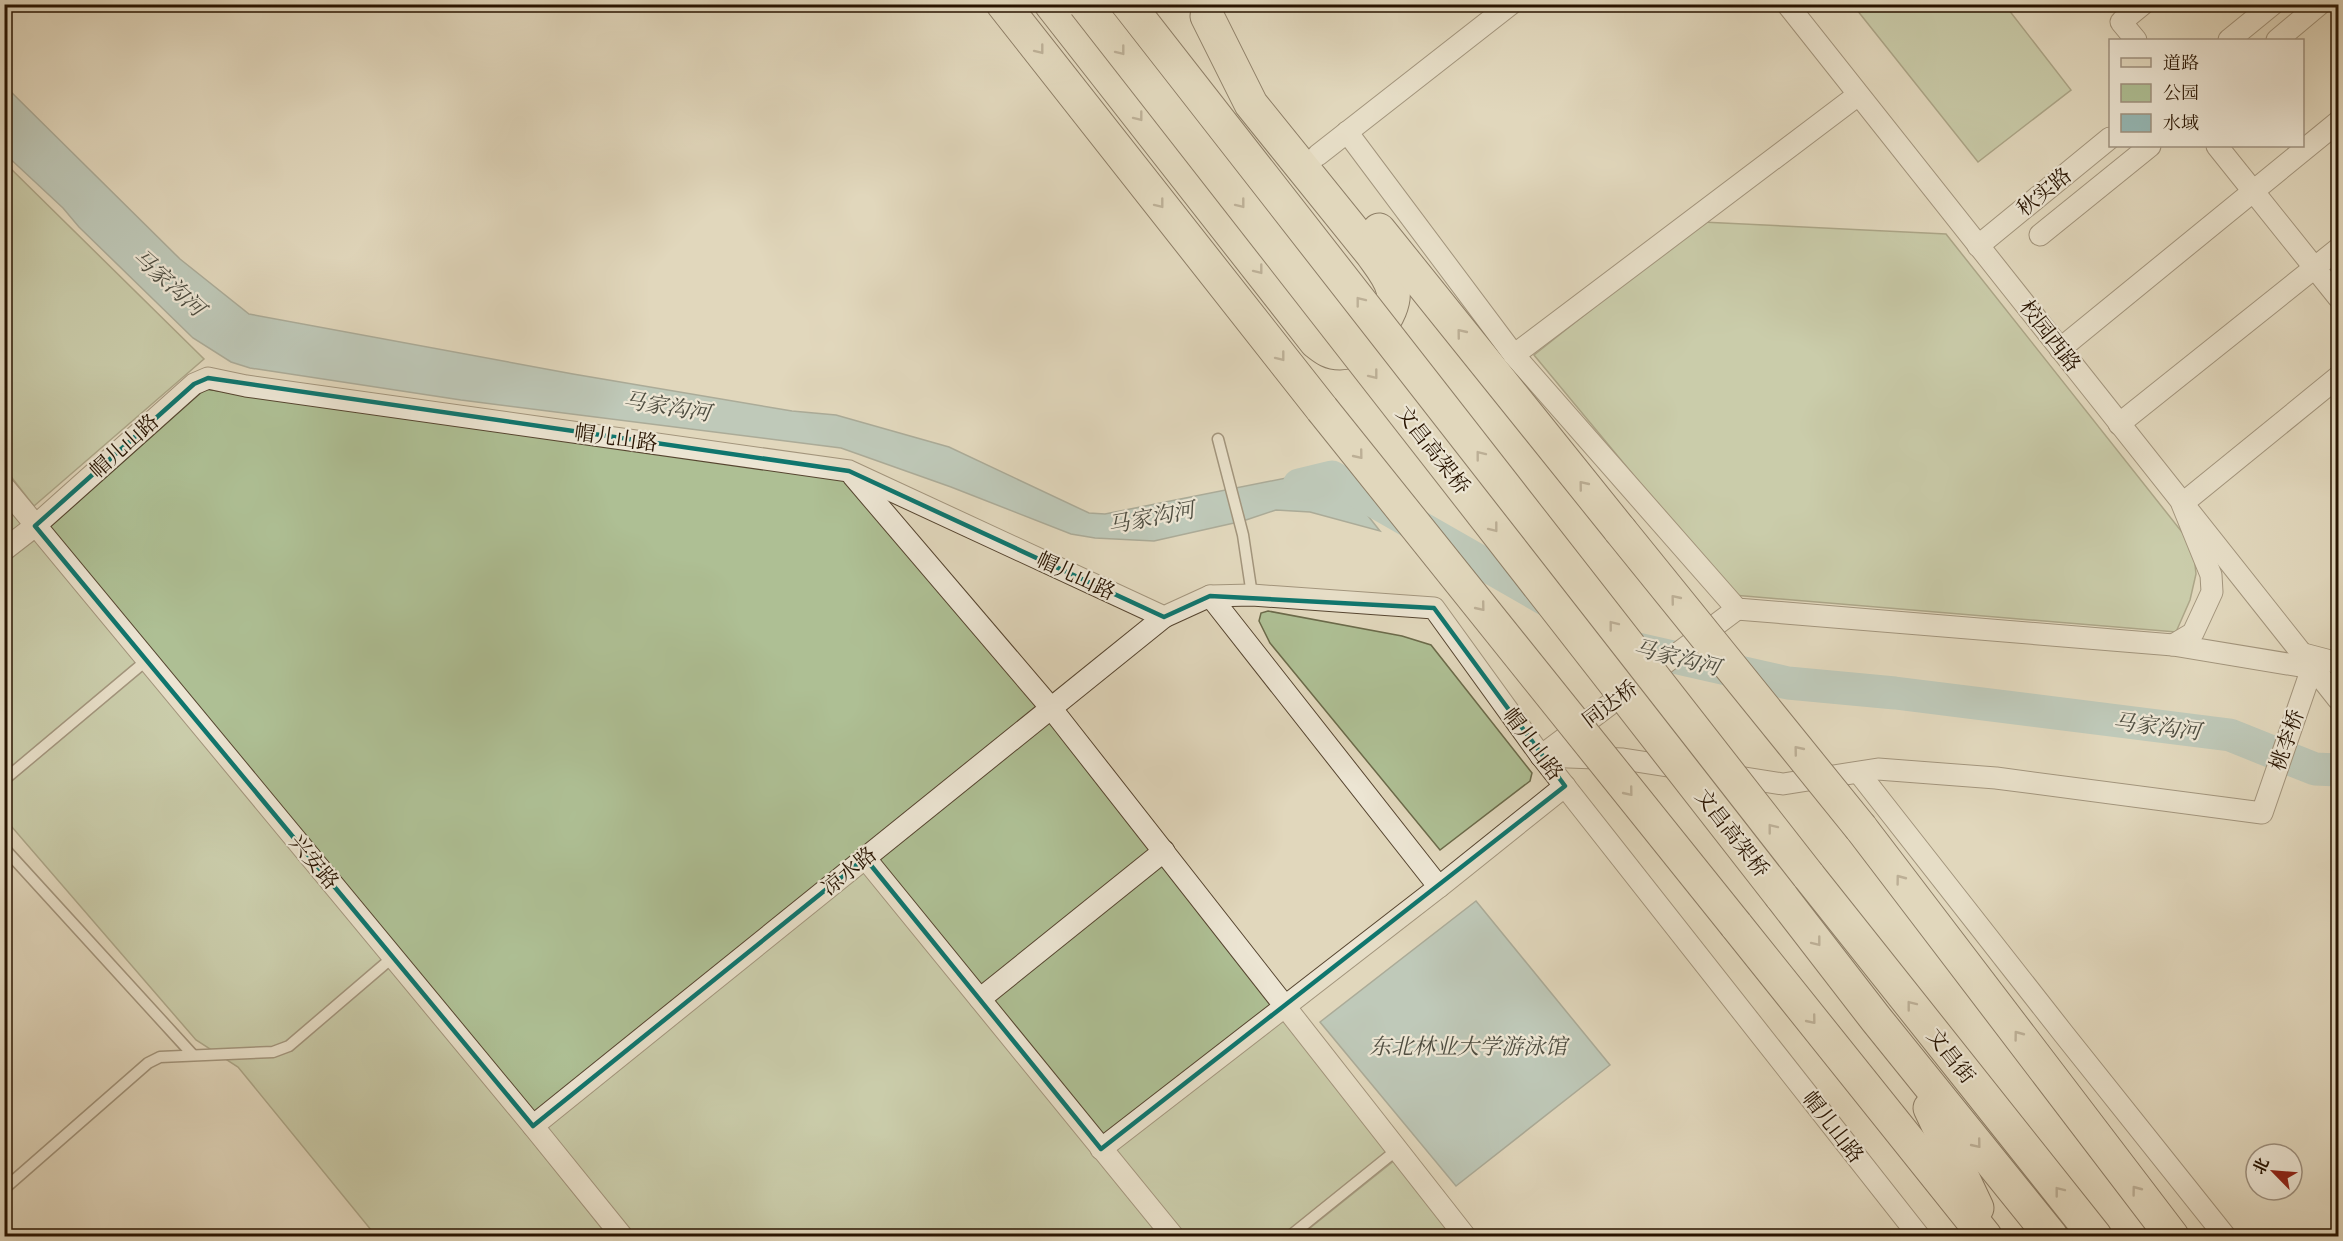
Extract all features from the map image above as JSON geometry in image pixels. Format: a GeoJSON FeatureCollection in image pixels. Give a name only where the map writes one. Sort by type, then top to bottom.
{"type":"FeatureCollection","features":[{"type":"Feature","properties":{"kind":"main road"},"geometry":{"type":"LineString","coordinates":[[1003,4],[1322,409],[1985,1236]]}},
{"type":"Feature","properties":{"kind":"main road"},"geometry":{"type":"LineString","coordinates":[[1051,4],[1316,342],[1327,351],[1342,353],[1352,350],[1382,324],[1392,303],[1393,290],[1372,254],[1251,104],[1203,10]]}},
{"type":"Feature","properties":{"kind":"main road","name":"文昌高架桥"},"geometry":{"type":"LineString","coordinates":[[1085,4],[1781,896]]}},
{"type":"Feature","properties":{"kind":"main road","name":"文昌高架桥"},"geometry":{"type":"LineString","coordinates":[[1128,4],[1808,875]]}},
{"type":"Feature","properties":{"kind":"main road"},"geometry":{"type":"LineString","coordinates":[[1203,10],[1862,828],[2172,1236]]}},
{"type":"Feature","properties":{"kind":"main road","name":"文昌街"},"geometry":{"type":"LineString","coordinates":[[1808,875],[2095,1236]]}},
{"type":"Feature","properties":{"kind":"main road","name":"文昌街"},"geometry":{"type":"LineString","coordinates":[[1781,896],[1876,1019],[2051,1236]]}},
{"type":"Feature","properties":{"kind":"main road"},"geometry":{"type":"LineString","coordinates":[[1876,1019],[1917,1081],[1990,1236]]}},
{"type":"Feature","properties":{"kind":"street"},"geometry":{"type":"LineString","coordinates":[[1318,155],[1511,4]]}},
{"type":"Feature","properties":{"kind":"street","name":"校园西路"},"geometry":{"type":"LineString","coordinates":[[1787,4],[2338,699]]}},
{"type":"Feature","properties":{"kind":"street"},"geometry":{"type":"LineString","coordinates":[[2135,39],[2121,22],[2143,4]]}},
{"type":"Feature","properties":{"kind":"street"},"geometry":{"type":"LineString","coordinates":[[2230,39],[2273,4]]}},
{"type":"Feature","properties":{"kind":"street"},"geometry":{"type":"LineString","coordinates":[[2278,39],[2320,4]]}},
{"type":"Feature","properties":{"kind":"street"},"geometry":{"type":"LineString","coordinates":[[1514,355],[1858,94]]}},
{"type":"Feature","properties":{"kind":"street"},"geometry":{"type":"LineString","coordinates":[[2060,350],[2338,122]]}},
{"type":"Feature","properties":{"kind":"street"},"geometry":{"type":"LineString","coordinates":[[1347,132],[1514,355],[1737,609],[2173,645],[2338,663]]}},
{"type":"Feature","properties":{"kind":"street","name":"秋实路"},"geometry":{"type":"LineString","coordinates":[[1978,246],[2109,139]]}},
{"type":"Feature","properties":{"kind":"street"},"geometry":{"type":"LineString","coordinates":[[2040,235],[2149,147]]}},
{"type":"Feature","properties":{"kind":"street"},"geometry":{"type":"LineString","coordinates":[[2218,147],[2338,297]]}},
{"type":"Feature","properties":{"kind":"street"},"geometry":{"type":"LineString","coordinates":[[2119,424],[2338,249]]}},
{"type":"Feature","properties":{"kind":"street"},"geometry":{"type":"LineString","coordinates":[[2173,645],[2193,633],[2212,592],[2211,575],[2182,504],[2338,377]]}},
{"type":"Feature","properties":{"kind":"street","name":"帽儿山路"},"geometry":{"type":"LineString","coordinates":[[4,550],[35,526],[194,384],[208,378],[270,389],[849,471],[1164,617],[1210,596],[1252,595],[1434,608],[1541,756],[1919,1236]]}},
{"type":"Feature","properties":{"kind":"street"},"geometry":{"type":"LineString","coordinates":[[849,471],[1052,708],[1465,1236]]}},
{"type":"Feature","properties":{"kind":"street","name":"兴安路"},"geometry":{"type":"LineString","coordinates":[[4,487],[622,1236]]}},
{"type":"Feature","properties":{"kind":"street"},"geometry":{"type":"LineString","coordinates":[[1210,596],[1439,887]]}},
{"type":"Feature","properties":{"kind":"street","name":"同达桥"},"geometry":{"type":"LineString","coordinates":[[1541,756],[1737,609]]}},
{"type":"Feature","properties":{"kind":"street","name":"凉水路"},"geometry":{"type":"LineString","coordinates":[[533,1126],[1164,617]]}},
{"type":"Feature","properties":{"kind":"street","name":"桃李桥"},"geometry":{"type":"LineString","coordinates":[[1859,772],[1878,770],[1996,778],[2262,813],[2306,660]]}},
{"type":"Feature","properties":{"kind":"street"},"geometry":{"type":"LineString","coordinates":[[1541,756],[1623,759],[1783,784],[1859,772],[2062,1033],[2225,1236]]}},
{"type":"Feature","properties":{"kind":"street"},"geometry":{"type":"LineString","coordinates":[[1101,1149],[1439,887],[1565,786]]}},
{"type":"Feature","properties":{"kind":"street"},"geometry":{"type":"LineString","coordinates":[[980,999],[1164,851]]}},
{"type":"Feature","properties":{"kind":"street"},"geometry":{"type":"LineString","coordinates":[[865,858],[1173,1236]]}},
{"type":"Feature","properties":{"kind":"lane"},"geometry":{"type":"LineString","coordinates":[[1218,439],[1243,535],[1252,595]]}},
{"type":"Feature","properties":{"kind":"lane"},"geometry":{"type":"LineString","coordinates":[[4,780],[147,660]]}},
{"type":"Feature","properties":{"kind":"lane"},"geometry":{"type":"LineString","coordinates":[[4,848],[193,1055]]}},
{"type":"Feature","properties":{"kind":"lane"},"geometry":{"type":"LineString","coordinates":[[4,1189],[148,1063],[160,1058],[193,1055],[273,1052],[289,1046],[393,957]]}},
{"type":"Feature","properties":{"kind":"lane"},"geometry":{"type":"LineString","coordinates":[[1290,1236],[1398,1149]]}},
{"type":"Feature","properties":{"kind":"highlighted area"},"geometry":{"type":"Polygon","coordinates":[[[208,378],[849,471],[1164,617],[1210,596],[1434,608],[1565,786],[1101,1149],[865,858],[533,1126],[35,526],[194,384],[208,378]]]}},
{"type":"Feature","properties":{"kind":"green space"},"geometry":{"type":"Polygon","coordinates":[[[1853,5],[2005,5],[2071,90],[1978,162],[1853,5]]]}},
{"type":"Feature","properties":{"kind":"green space"},"geometry":{"type":"Polygon","coordinates":[[[5,163],[204,359],[34,506],[5,469],[5,163]]]}},
{"type":"Feature","properties":{"kind":"green space"},"geometry":{"type":"Polygon","coordinates":[[[1702,222],[1946,234],[2193,546],[2196,574],[2190,600],[2176,632],[1733,595],[1534,355],[1702,222]]]}},
{"type":"Feature","properties":{"kind":"green space"},"geometry":{"type":"Polygon","coordinates":[[[205,389],[845,476],[1042,707],[534,1117],[50,527],[205,389]]]}},
{"type":"Feature","properties":{"kind":"green space"},"geometry":{"type":"Polygon","coordinates":[[[4,502],[22,524],[4,537],[4,502]]]}},
{"type":"Feature","properties":{"kind":"green space"},"geometry":{"type":"Polygon","coordinates":[[[36,539],[608,1236],[376,1236],[238,1067],[196,1040],[5,819],[4,564],[36,539]]]}},
{"type":"Feature","properties":{"kind":"green space"},"geometry":{"type":"Polygon","coordinates":[[[1268,611],[1402,636],[1431,645],[1532,773],[1530,781],[1440,850],[1270,643],[1259,621],[1261,613],[1268,611]]]}},
{"type":"Feature","properties":{"kind":"green space"},"geometry":{"type":"Polygon","coordinates":[[[1048,720],[1392,1149],[1283,1236],[630,1236],[543,1128],[1048,720]]]}},
{"type":"Feature","properties":{"kind":"green space"},"geometry":{"type":"Polygon","coordinates":[[[1395,1160],[1454,1236],[1300,1236],[1395,1160]]]}},
{"type":"Feature","properties":{"kind":"water"},"geometry":{"type":"Polygon","coordinates":[[[4,85],[180,259],[249,314],[573,374],[792,411],[836,415],[949,447],[1089,513],[1105,514],[1331,469],[1380,531],[1310,512],[1276,510],[1243,521],[1154,541],[1095,538],[1071,534],[951,487],[841,448],[461,400],[250,368],[231,362],[193,338],[79,227],[63,208],[5,154],[4,85]]]}},
{"type":"Feature","properties":{"kind":"water","name":"东北林业大学游泳馆"},"geometry":{"type":"Polygon","coordinates":[[[1476,901],[1610,1065],[1456,1186],[1320,1022],[1476,901]]]}},
{"type":"Feature","properties":{"kind":"waterway","name":"马家沟河"},"geometry":{"type":"LineString","coordinates":[[1299,485],[1332,477],[1629,647],[1788,683],[1895,693],[2230,735],[2315,769],[2338,770]]}}]}
